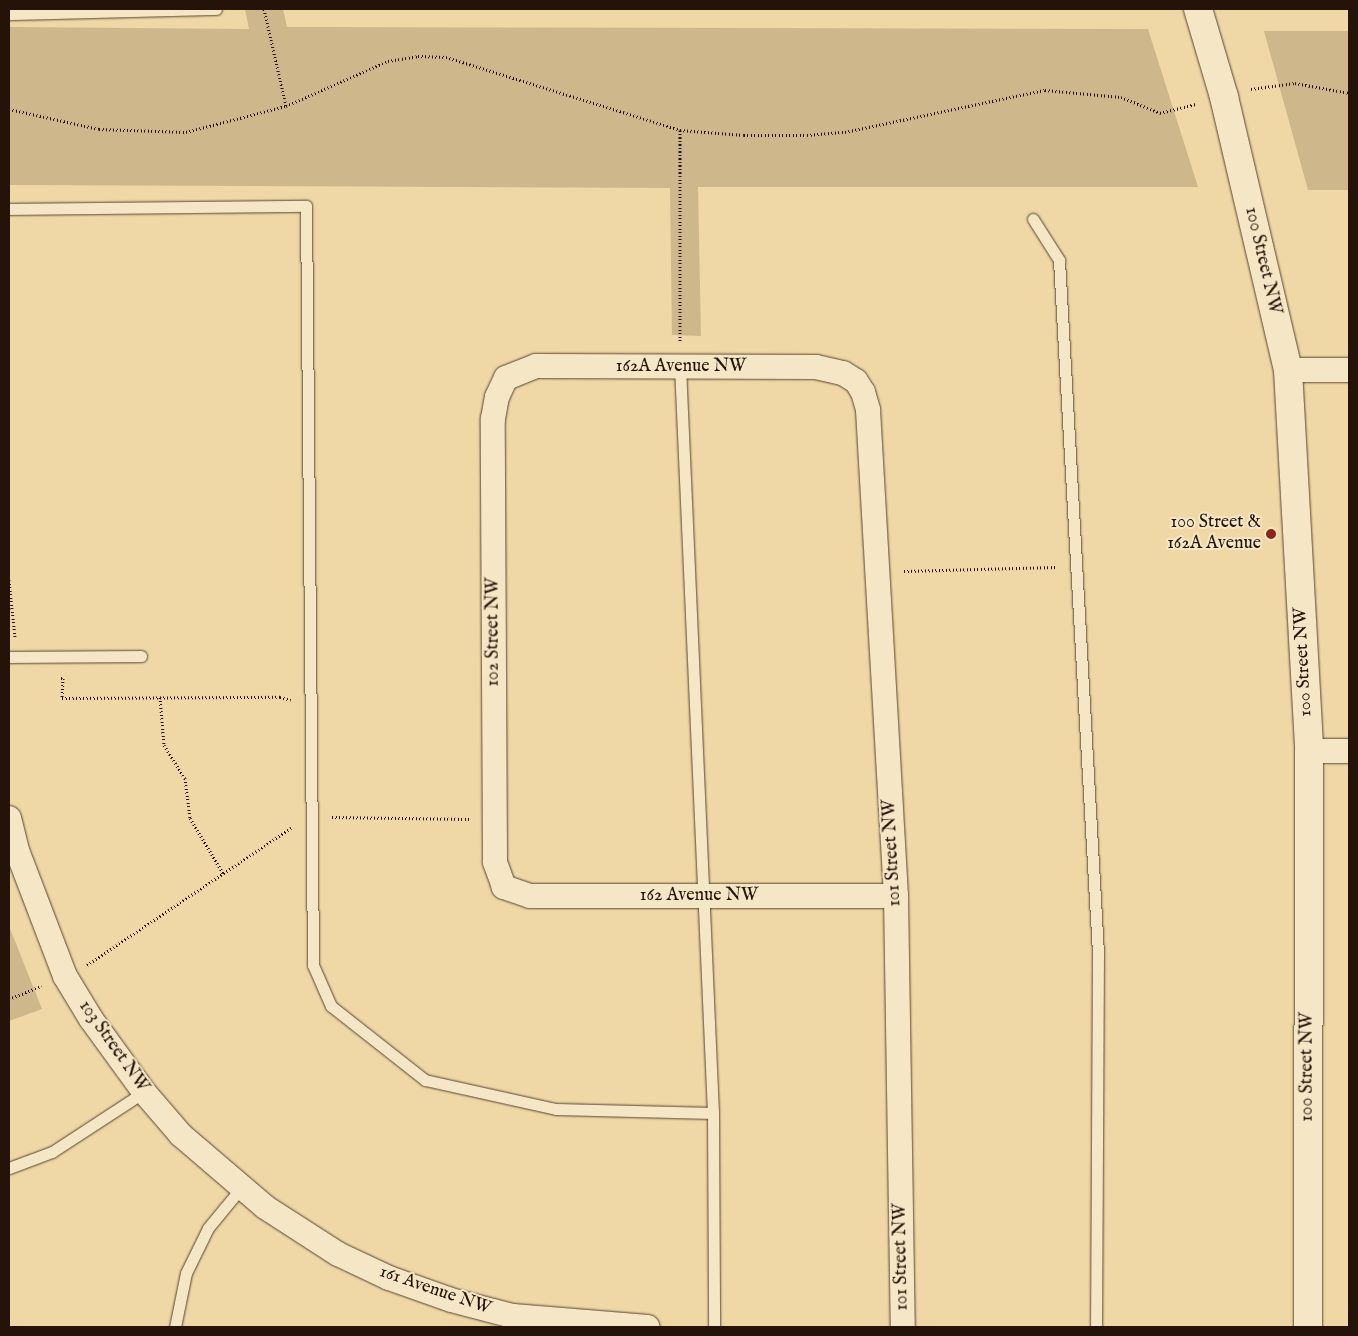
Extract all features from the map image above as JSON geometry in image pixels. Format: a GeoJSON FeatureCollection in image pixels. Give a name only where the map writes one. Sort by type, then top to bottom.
{"type":"FeatureCollection","features":[{"type":"Feature","properties":{"kind":"street","name":"100 Street NW"},"geometry":{"type":"LineString","coordinates":[[1198,9],[1224,97],[1288,370],[1309,751],[1308,1327]]}},
{"type":"Feature","properties":{"kind":"street","name":"162A Avenue NW"},"geometry":{"type":"LineString","coordinates":[[506,378],[536,366],[816,367],[843,373],[856,381]]}},
{"type":"Feature","properties":{"kind":"street"},"geometry":{"type":"LineString","coordinates":[[1288,370],[1349,370]]}},
{"type":"Feature","properties":{"kind":"street","name":"102 Street NW"},"geometry":{"type":"LineString","coordinates":[[504,887],[495,862],[493,419],[497,397],[506,378]]}},
{"type":"Feature","properties":{"kind":"street","name":"101 Street NW"},"geometry":{"type":"LineString","coordinates":[[856,381],[863,392],[868,410],[896,896],[903,1327]]}},
{"type":"Feature","properties":{"kind":"street"},"geometry":{"type":"LineString","coordinates":[[1309,751],[1349,751]]}},
{"type":"Feature","properties":{"kind":"street","name":"103 Street NW"},"geometry":{"type":"LineString","coordinates":[[9,818],[24,871],[64,976],[144,1092],[181,1135],[241,1188],[292,1226]]}},
{"type":"Feature","properties":{"kind":"street","name":"162 Avenue NW"},"geometry":{"type":"LineString","coordinates":[[504,887],[530,896],[896,896]]}},
{"type":"Feature","properties":{"kind":"street","name":"161 Avenue NW"},"geometry":{"type":"LineString","coordinates":[[292,1226],[389,1278],[513,1322],[648,1327]]}},
{"type":"Feature","properties":{"kind":"lane"},"geometry":{"type":"LineString","coordinates":[[9,14],[216,9]]}},
{"type":"Feature","properties":{"kind":"lane"},"geometry":{"type":"LineString","coordinates":[[9,208],[306,206],[313,965],[332,1006],[425,1080],[556,1109],[713,1113]]}},
{"type":"Feature","properties":{"kind":"lane"},"geometry":{"type":"LineString","coordinates":[[1033,219],[1059,260],[1098,953],[1096,1327]]}},
{"type":"Feature","properties":{"kind":"lane"},"geometry":{"type":"LineString","coordinates":[[680,366],[713,1113],[714,1327]]}},
{"type":"Feature","properties":{"kind":"lane"},"geometry":{"type":"LineString","coordinates":[[9,657],[141,656]]}},
{"type":"Feature","properties":{"kind":"lane"},"geometry":{"type":"LineString","coordinates":[[9,1168],[52,1152],[144,1092]]}},
{"type":"Feature","properties":{"kind":"lane"},"geometry":{"type":"LineString","coordinates":[[175,1327],[186,1273],[208,1228],[241,1188]]}},
{"type":"Feature","properties":{"kind":"path"},"geometry":{"type":"LineString","coordinates":[[264,9],[286,106]]}},
{"type":"Feature","properties":{"kind":"path"},"geometry":{"type":"LineString","coordinates":[[9,109],[99,129],[186,132],[286,106],[388,61],[418,56],[446,58],[474,65],[680,130],[744,135],[845,132],[1045,90],[1121,97],[1160,112],[1224,97],[1265,84],[1294,83],[1349,93]]}},
{"type":"Feature","properties":{"kind":"path"},"geometry":{"type":"LineString","coordinates":[[680,130],[680,366]]}},
{"type":"Feature","properties":{"kind":"path"},"geometry":{"type":"LineString","coordinates":[[878,572],[1076,567]]}},
{"type":"Feature","properties":{"kind":"path"},"geometry":{"type":"LineString","coordinates":[[160,697],[164,745],[185,778],[190,818],[223,873]]}},
{"type":"Feature","properties":{"kind":"path"},"geometry":{"type":"LineString","coordinates":[[9,1000],[100,959],[278,835],[312,817],[494,819]]}},
{"type":"Feature","properties":{"kind":"shaded area"},"geometry":{"type":"Polygon","coordinates":[[[245,9],[283,9],[287,27],[1148,29],[1198,187],[698,187],[701,336],[672,335],[670,188],[9,185],[9,27],[249,29],[245,9]]]}},
{"type":"Feature","properties":{"kind":"shaded area"},"geometry":{"type":"Polygon","coordinates":[[[1264,31],[1349,31],[1349,190],[1308,190],[1264,31]]]}},
{"type":"Feature","properties":{"kind":"shaded area"},"geometry":{"type":"Polygon","coordinates":[[[9,926],[42,1009],[9,1021],[9,926]]]}},
{"type":"Feature","properties":{"kind":"place","name":"100 Street & 162A Avenue"},"geometry":{"type":"Point","coordinates":[1271,534]}}]}
